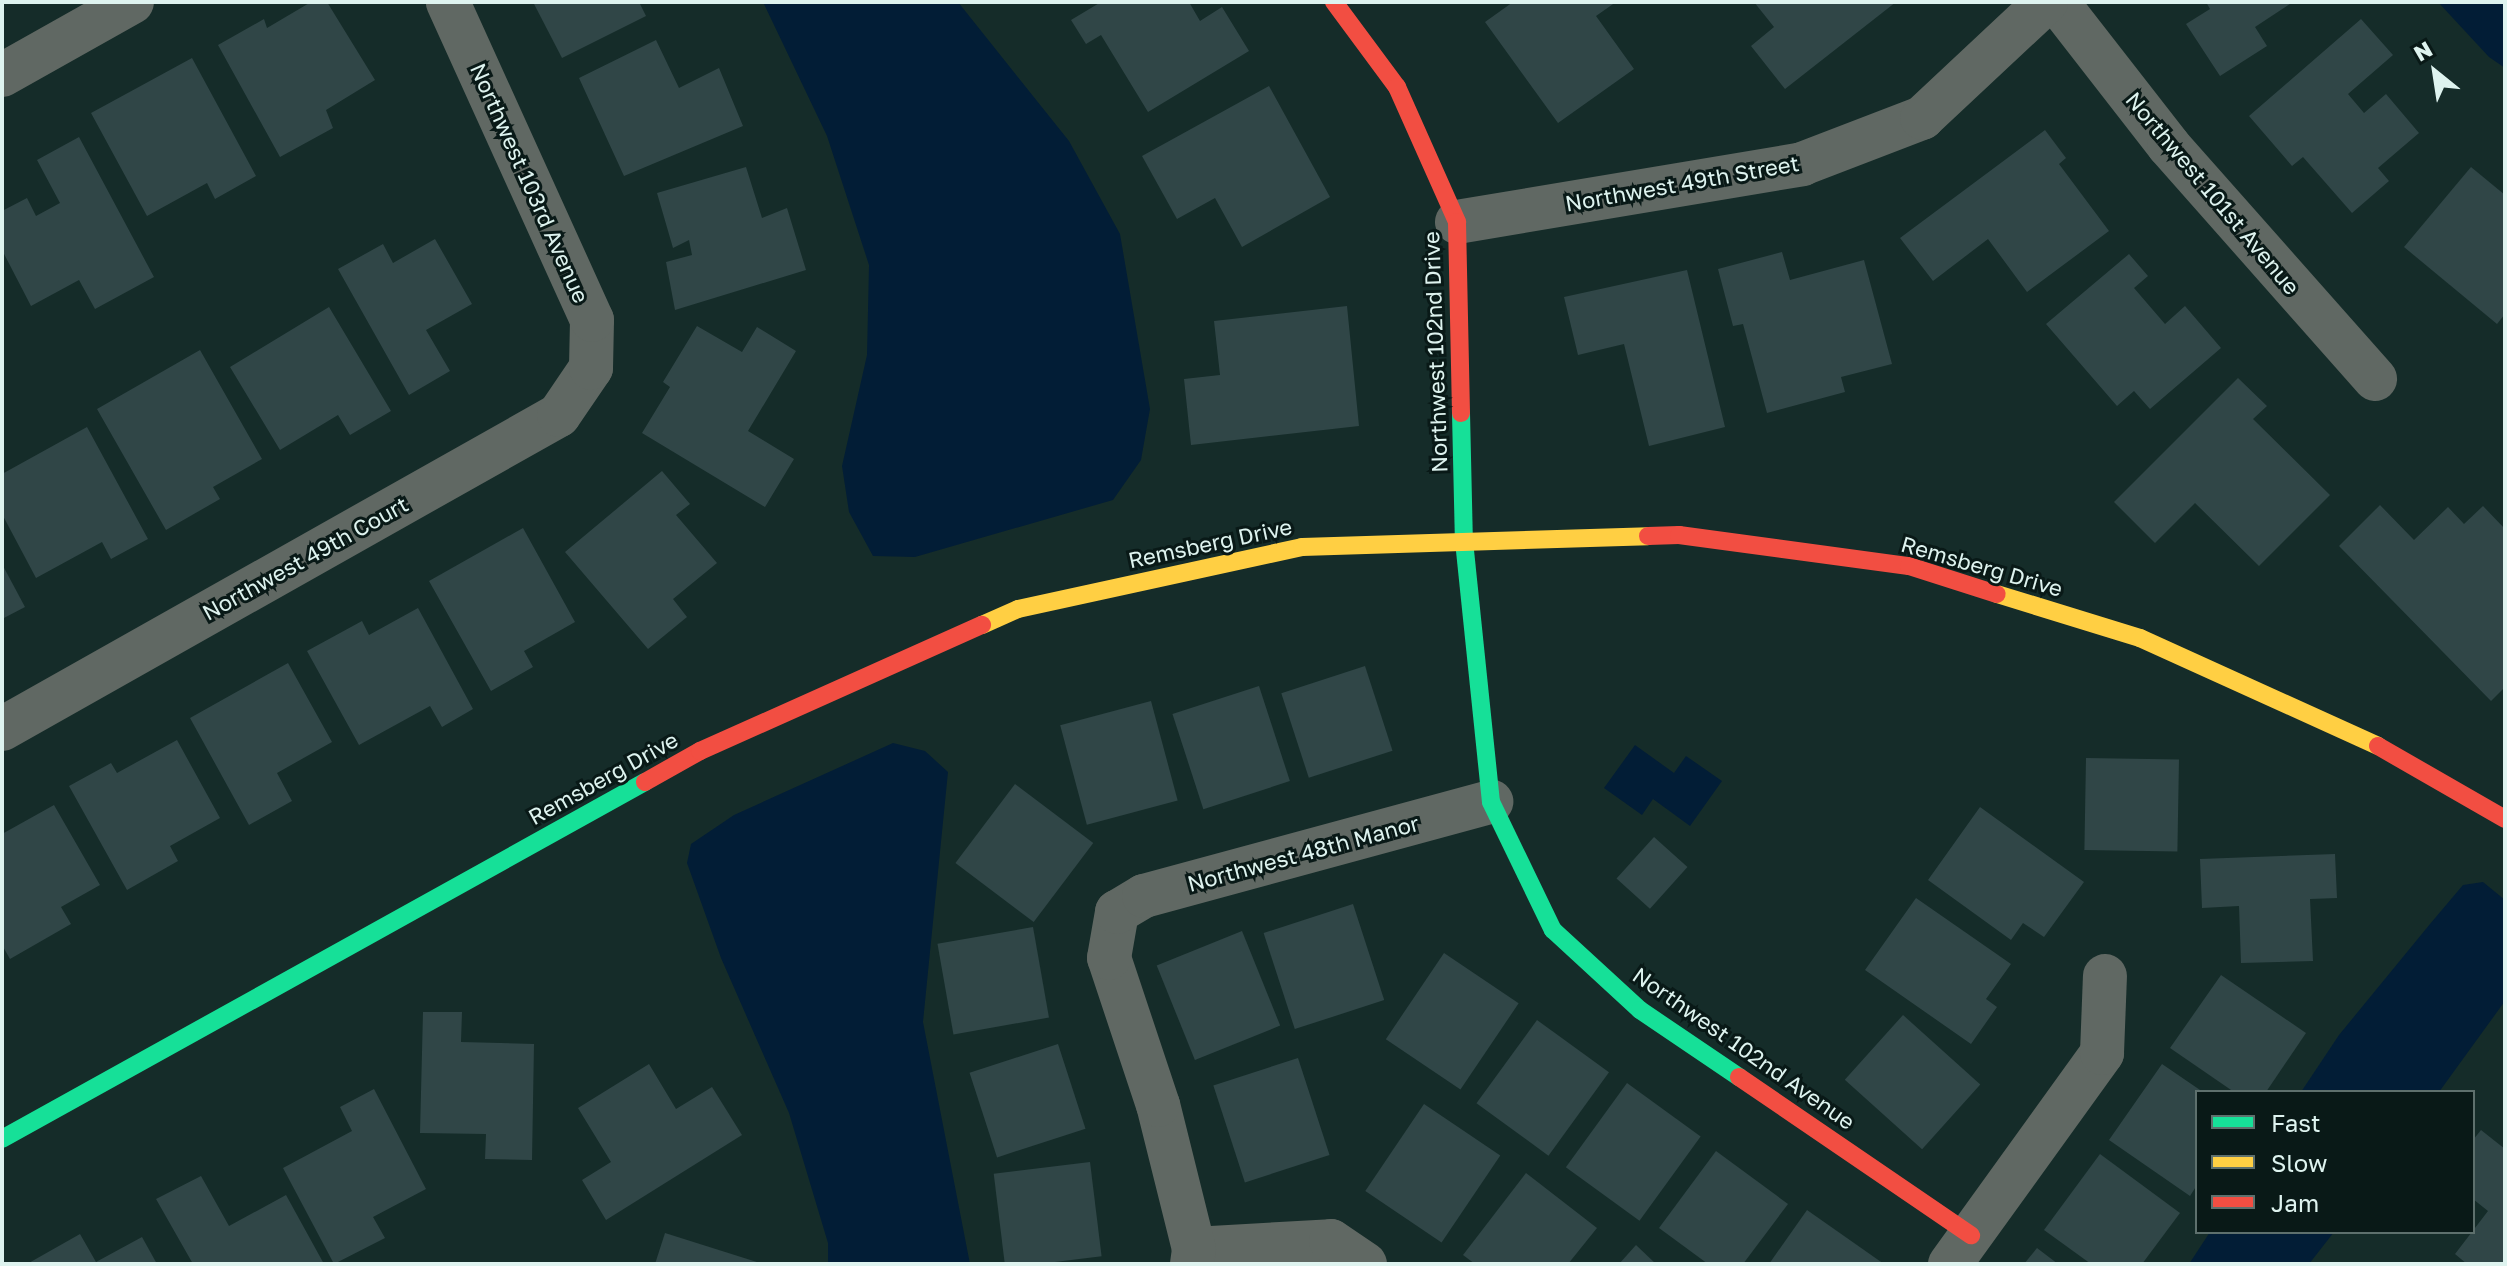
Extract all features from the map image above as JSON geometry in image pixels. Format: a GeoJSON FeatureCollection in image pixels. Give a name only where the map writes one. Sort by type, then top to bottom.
{"type":"FeatureCollection","features":[{"type":"Feature","properties":{"kind":"street"},"geometry":{"type":"LineString","coordinates":[[2,75],[132,2]]}},
{"type":"Feature","properties":{"kind":"street","name":"Northwest 103rd Avenue"},"geometry":{"type":"LineString","coordinates":[[448,2],[592,320],[591,368]]}},
{"type":"Feature","properties":{"kind":"street","name":"Northwest 102nd Drive"},"geometry":{"type":"LineString","coordinates":[[1334,2],[1397,87],[1457,222],[1464,541]]}},
{"type":"Feature","properties":{"kind":"street","name":"Northwest 49th Street"},"geometry":{"type":"LineString","coordinates":[[1457,222],[1802,164],[1922,118],[2046,2]]}},
{"type":"Feature","properties":{"kind":"street","name":"Northwest 101st Avenue"},"geometry":{"type":"LineString","coordinates":[[2057,2],[2169,146],[2375,379]]}},
{"type":"Feature","properties":{"kind":"street","name":"Northwest 49th Court"},"geometry":{"type":"LineString","coordinates":[[2,729],[559,415],[591,368]]}},
{"type":"Feature","properties":{"kind":"street","name":"Remsberg Drive"},"geometry":{"type":"LineString","coordinates":[[2,1139],[700,751],[1018,609],[1302,547],[1679,535],[1909,566],[2140,638],[2347,730],[2464,791],[2505,819]]}},
{"type":"Feature","properties":{"kind":"street","name":"Northwest 102nd Avenue"},"geometry":{"type":"LineString","coordinates":[[1464,541],[1491,802],[1553,930],[1629,1000],[1961,1250]]}},
{"type":"Feature","properties":{"kind":"street","name":"Northwest 48th Manor"},"geometry":{"type":"LineString","coordinates":[[1193,1256],[1158,1105],[1109,958],[1117,912],[1144,896],[1491,802]]}},
{"type":"Feature","properties":{"kind":"street"},"geometry":{"type":"LineString","coordinates":[[1961,1250],[2102,1053],[2105,976]]}},
{"type":"Feature","properties":{"kind":"street"},"geometry":{"type":"LineString","coordinates":[[1193,1256],[1331,1241],[1365,1264]]}},
{"type":"Feature","properties":{"kind":"water"},"geometry":{"type":"Polygon","coordinates":[[[763,2],[958,2],[1069,141],[1120,234],[1150,409],[1141,460],[1113,500],[915,557],[873,556],[849,512],[842,466],[867,355],[869,265],[827,136],[763,2]]]}},
{"type":"Feature","properties":{"kind":"water"},"geometry":{"type":"Polygon","coordinates":[[[2438,2],[2505,2],[2505,68],[2489,57],[2438,2]]]}},
{"type":"Feature","properties":{"kind":"water"},"geometry":{"type":"Polygon","coordinates":[[[893,743],[925,751],[948,772],[923,1022],[970,1264],[828,1264],[828,1243],[789,1113],[721,958],[687,863],[691,844],[734,815],[893,743]]]}},
{"type":"Feature","properties":{"kind":"water"},"geometry":{"type":"Polygon","coordinates":[[[1635,745],[1674,773],[1686,756],[1722,781],[1690,826],[1653,799],[1642,815],[1604,788],[1635,745]]]}},
{"type":"Feature","properties":{"kind":"water"},"geometry":{"type":"Polygon","coordinates":[[[2483,882],[2505,900],[2505,1001],[2440,1090],[2302,1090],[2339,1035],[2463,885],[2483,882]]]}},
{"type":"Feature","properties":{"kind":"water"},"geometry":{"type":"Polygon","coordinates":[[[2209,1234],[2332,1234],[2309,1264],[2189,1264],[2209,1234]]]}},
{"type":"Feature","properties":{"kind":"building"},"geometry":{"type":"Polygon","coordinates":[[[311,2],[327,2],[375,80],[326,110],[333,128],[280,157],[218,45],[264,19],[267,28],[311,2]]]}},
{"type":"Feature","properties":{"kind":"building"},"geometry":{"type":"Polygon","coordinates":[[[533,2],[639,2],[646,16],[562,58],[533,2]]]}},
{"type":"Feature","properties":{"kind":"building"},"geometry":{"type":"Polygon","coordinates":[[[1101,2],[1189,2],[1200,21],[1222,7],[1249,51],[1148,112],[1101,35],[1086,44],[1071,20],[1101,2]]]}},
{"type":"Feature","properties":{"kind":"building"},"geometry":{"type":"Polygon","coordinates":[[[1513,2],[1616,2],[1596,16],[1634,69],[1558,123],[1485,22],[1513,2]]]}},
{"type":"Feature","properties":{"kind":"building"},"geometry":{"type":"Polygon","coordinates":[[[1754,2],[1896,2],[1785,89],[1751,46],[1774,27],[1754,2]]]}},
{"type":"Feature","properties":{"kind":"building"},"geometry":{"type":"Polygon","coordinates":[[[2206,2],[2293,2],[2255,27],[2267,46],[2220,76],[2186,24],[2210,9],[2206,2]]]}},
{"type":"Feature","properties":{"kind":"building"},"geometry":{"type":"Polygon","coordinates":[[[2361,19],[2393,55],[2348,94],[2364,113],[2386,94],[2419,133],[2378,168],[2389,181],[2352,213],[2303,157],[2292,166],[2249,116],[2361,19]]]}},
{"type":"Feature","properties":{"kind":"building"},"geometry":{"type":"Polygon","coordinates":[[[656,40],[679,88],[719,68],[743,126],[624,176],[579,78],[656,40]]]}},
{"type":"Feature","properties":{"kind":"building"},"geometry":{"type":"Polygon","coordinates":[[[192,58],[256,176],[215,199],[207,183],[147,216],[91,113],[192,58]]]}},
{"type":"Feature","properties":{"kind":"building"},"geometry":{"type":"Polygon","coordinates":[[[1269,86],[1330,197],[1242,247],[1215,198],[1177,219],[1142,156],[1269,86]]]}},
{"type":"Feature","properties":{"kind":"building"},"geometry":{"type":"Polygon","coordinates":[[[2045,130],[2066,158],[2059,164],[2109,231],[2027,292],[1988,239],[1933,281],[1900,238],[2045,130]]]}},
{"type":"Feature","properties":{"kind":"building"},"geometry":{"type":"Polygon","coordinates":[[[79,137],[154,277],[95,309],[79,280],[31,306],[2,250],[2,211],[27,198],[36,216],[60,203],[37,160],[79,137]]]}},
{"type":"Feature","properties":{"kind":"building"},"geometry":{"type":"Polygon","coordinates":[[[746,167],[762,218],[787,208],[806,270],[675,310],[666,262],[692,255],[689,240],[673,248],[657,193],[746,167]]]}},
{"type":"Feature","properties":{"kind":"building"},"geometry":{"type":"Polygon","coordinates":[[[2471,167],[2505,195],[2505,314],[2497,324],[2404,247],[2471,167]]]}},
{"type":"Feature","properties":{"kind":"building"},"geometry":{"type":"Polygon","coordinates":[[[435,239],[472,304],[426,330],[450,371],[409,395],[338,269],[383,244],[393,263],[435,239]]]}},
{"type":"Feature","properties":{"kind":"building"},"geometry":{"type":"Polygon","coordinates":[[[1782,252],[1790,280],[1864,260],[1892,364],[1841,377],[1845,392],[1767,413],[1743,324],[1733,326],[1718,269],[1782,252]]]}},
{"type":"Feature","properties":{"kind":"building"},"geometry":{"type":"Polygon","coordinates":[[[2129,254],[2148,276],[2134,288],[2165,324],[2185,306],[2221,348],[2150,409],[2134,391],[2117,406],[2046,324],[2129,254]]]}},
{"type":"Feature","properties":{"kind":"building"},"geometry":{"type":"Polygon","coordinates":[[[1687,270],[1725,427],[1649,446],[1624,344],[1578,355],[1564,297],[1687,270]]]}},
{"type":"Feature","properties":{"kind":"building"},"geometry":{"type":"Polygon","coordinates":[[[1347,306],[1359,426],[1191,445],[1184,379],[1220,375],[1214,321],[1347,306]]]}},
{"type":"Feature","properties":{"kind":"building"},"geometry":{"type":"Polygon","coordinates":[[[329,307],[391,411],[350,435],[338,415],[280,450],[230,367],[329,307]]]}},
{"type":"Feature","properties":{"kind":"building"},"geometry":{"type":"Polygon","coordinates":[[[697,326],[742,352],[757,327],[796,351],[748,431],[794,459],[765,507],[642,433],[670,387],[663,382],[697,326]]]}},
{"type":"Feature","properties":{"kind":"building"},"geometry":{"type":"Polygon","coordinates":[[[200,350],[262,459],[213,487],[220,499],[166,530],[97,409],[200,350]]]}},
{"type":"Feature","properties":{"kind":"building"},"geometry":{"type":"Polygon","coordinates":[[[2238,378],[2267,406],[2253,419],[2330,495],[2259,566],[2195,503],[2155,543],[2114,502],[2238,378]]]}},
{"type":"Feature","properties":{"kind":"building"},"geometry":{"type":"Polygon","coordinates":[[[87,427],[148,539],[111,559],[102,542],[36,578],[2,514],[2,474],[87,427]]]}},
{"type":"Feature","properties":{"kind":"building"},"geometry":{"type":"Polygon","coordinates":[[[662,471],[690,504],[676,515],[717,563],[673,599],[687,617],[648,649],[565,552],[662,471]]]}},
{"type":"Feature","properties":{"kind":"building"},"geometry":{"type":"Polygon","coordinates":[[[2380,505],[2414,540],[2448,507],[2464,524],[2483,506],[2505,529],[2505,687],[2491,701],[2339,546],[2380,505]]]}},
{"type":"Feature","properties":{"kind":"building"},"geometry":{"type":"Polygon","coordinates":[[[523,528],[575,622],[524,651],[533,667],[491,691],[429,581],[523,528]]]}},
{"type":"Feature","properties":{"kind":"building"},"geometry":{"type":"Polygon","coordinates":[[[2,564],[25,607],[2,619],[2,564]]]}},
{"type":"Feature","properties":{"kind":"building"},"geometry":{"type":"Polygon","coordinates":[[[418,608],[473,709],[442,727],[430,706],[359,745],[307,651],[362,621],[369,635],[418,608]]]}},
{"type":"Feature","properties":{"kind":"building"},"geometry":{"type":"Polygon","coordinates":[[[288,663],[332,742],[277,773],[292,801],[249,825],[190,718],[288,663]]]}},
{"type":"Feature","properties":{"kind":"building"},"geometry":{"type":"Polygon","coordinates":[[[1365,666],[1393,751],[1309,778],[1281,693],[1365,666]]]}},
{"type":"Feature","properties":{"kind":"building"},"geometry":{"type":"Polygon","coordinates":[[[1259,686],[1290,781],[1203,809],[1172,714],[1259,686]]]}},
{"type":"Feature","properties":{"kind":"building"},"geometry":{"type":"Polygon","coordinates":[[[1151,701],[1178,800],[1087,825],[1060,725],[1151,701]]]}},
{"type":"Feature","properties":{"kind":"building"},"geometry":{"type":"Polygon","coordinates":[[[177,740],[220,818],[170,846],[178,861],[127,890],[69,786],[111,763],[117,773],[177,740]]]}},
{"type":"Feature","properties":{"kind":"building"},"geometry":{"type":"Polygon","coordinates":[[[2086,758],[2179,760],[2177,852],[2084,850],[2086,758]]]}},
{"type":"Feature","properties":{"kind":"building"},"geometry":{"type":"Polygon","coordinates":[[[1015,784],[1093,843],[1034,922],[955,863],[1015,784]]]}},
{"type":"Feature","properties":{"kind":"building"},"geometry":{"type":"Polygon","coordinates":[[[54,805],[100,885],[61,907],[71,924],[10,959],[2,945],[2,834],[54,805]]]}},
{"type":"Feature","properties":{"kind":"building"},"geometry":{"type":"Polygon","coordinates":[[[1980,807],[2084,882],[2044,937],[2023,923],[2011,940],[1928,880],[1980,807]]]}},
{"type":"Feature","properties":{"kind":"building"},"geometry":{"type":"Polygon","coordinates":[[[1654,837],[1687,867],[1650,909],[1617,879],[1654,837]]]}},
{"type":"Feature","properties":{"kind":"building"},"geometry":{"type":"Polygon","coordinates":[[[2335,854],[2337,898],[2310,899],[2313,961],[2241,963],[2239,906],[2202,908],[2200,859],[2335,854]]]}},
{"type":"Feature","properties":{"kind":"building"},"geometry":{"type":"Polygon","coordinates":[[[1916,898],[2011,964],[1986,999],[1997,1007],[1971,1044],[1865,970],[1916,898]]]}},
{"type":"Feature","properties":{"kind":"building"},"geometry":{"type":"Polygon","coordinates":[[[1353,904],[1384,1000],[1295,1029],[1264,933],[1353,904]]]}},
{"type":"Feature","properties":{"kind":"building"},"geometry":{"type":"Polygon","coordinates":[[[1033,927],[1049,1018],[953,1034],[937,944],[1033,927]]]}},
{"type":"Feature","properties":{"kind":"building"},"geometry":{"type":"Polygon","coordinates":[[[1242,931],[1280,1026],[1195,1060],[1157,965],[1242,931]]]}},
{"type":"Feature","properties":{"kind":"building"},"geometry":{"type":"Polygon","coordinates":[[[1444,953],[1519,1003],[1460,1090],[1386,1039],[1444,953]]]}},
{"type":"Feature","properties":{"kind":"building"},"geometry":{"type":"Polygon","coordinates":[[[2221,975],[2306,1033],[2267,1090],[2231,1090],[2170,1048],[2221,975]]]}},
{"type":"Feature","properties":{"kind":"building"},"geometry":{"type":"Polygon","coordinates":[[[423,1012],[462,1012],[461,1042],[534,1044],[532,1160],[485,1159],[486,1134],[420,1133],[423,1012]]]}},
{"type":"Feature","properties":{"kind":"building"},"geometry":{"type":"Polygon","coordinates":[[[1903,1015],[1980,1085],[1922,1149],[1845,1080],[1903,1015]]]}},
{"type":"Feature","properties":{"kind":"building"},"geometry":{"type":"Polygon","coordinates":[[[1537,1020],[1609,1072],[1548,1156],[1476,1103],[1537,1020]]]}},
{"type":"Feature","properties":{"kind":"building"},"geometry":{"type":"Polygon","coordinates":[[[1058,1044],[1086,1129],[997,1157],[970,1073],[1058,1044]]]}},
{"type":"Feature","properties":{"kind":"building"},"geometry":{"type":"Polygon","coordinates":[[[1298,1058],[1330,1155],[1245,1183],[1213,1086],[1298,1058]]]}},
{"type":"Feature","properties":{"kind":"building"},"geometry":{"type":"Polygon","coordinates":[[[649,1064],[676,1109],[712,1087],[742,1135],[606,1220],[582,1180],[611,1162],[578,1108],[649,1064]]]}},
{"type":"Feature","properties":{"kind":"building"},"geometry":{"type":"Polygon","coordinates":[[[2162,1064],[2200,1090],[2195,1090],[2195,1188],[2190,1196],[2109,1140],[2162,1064]]]}},
{"type":"Feature","properties":{"kind":"building"},"geometry":{"type":"Polygon","coordinates":[[[1627,1083],[1701,1136],[1639,1221],[1566,1167],[1627,1083]]]}},
{"type":"Feature","properties":{"kind":"building"},"geometry":{"type":"Polygon","coordinates":[[[374,1089],[426,1189],[373,1217],[385,1238],[334,1264],[283,1168],[352,1131],[340,1107],[374,1089]]]}},
{"type":"Feature","properties":{"kind":"building"},"geometry":{"type":"Polygon","coordinates":[[[1424,1104],[1500,1155],[1442,1242],[1365,1191],[1424,1104]]]}},
{"type":"Feature","properties":{"kind":"building"},"geometry":{"type":"Polygon","coordinates":[[[2481,1130],[2505,1149],[2505,1264],[2467,1264],[2455,1254],[2470,1234],[2475,1234],[2475,1228],[2488,1211],[2475,1201],[2475,1138],[2481,1130]]]}},
{"type":"Feature","properties":{"kind":"building"},"geometry":{"type":"Polygon","coordinates":[[[1716,1151],[1788,1204],[1743,1264],[1708,1264],[1659,1228],[1716,1151]]]}},
{"type":"Feature","properties":{"kind":"building"},"geometry":{"type":"Polygon","coordinates":[[[2100,1154],[2180,1213],[2142,1264],[2091,1264],[2044,1230],[2100,1154]]]}},
{"type":"Feature","properties":{"kind":"building"},"geometry":{"type":"Polygon","coordinates":[[[1090,1162],[1102,1256],[1039,1264],[1005,1264],[994,1174],[1090,1162]]]}},
{"type":"Feature","properties":{"kind":"building"},"geometry":{"type":"Polygon","coordinates":[[[1526,1173],[1597,1228],[1568,1264],[1475,1264],[1463,1255],[1526,1173]]]}},
{"type":"Feature","properties":{"kind":"building"},"geometry":{"type":"Polygon","coordinates":[[[201,1176],[229,1226],[286,1195],[324,1264],[193,1264],[156,1199],[201,1176]]]}},
{"type":"Feature","properties":{"kind":"building"},"geometry":{"type":"Polygon","coordinates":[[[1807,1210],[1884,1264],[1769,1264],[1807,1210]]]}},
{"type":"Feature","properties":{"kind":"building"},"geometry":{"type":"Polygon","coordinates":[[[665,1233],[760,1263],[760,1264],[655,1264],[665,1233]]]}},
{"type":"Feature","properties":{"kind":"building"},"geometry":{"type":"Polygon","coordinates":[[[80,1234],[96,1262],[142,1237],[157,1264],[27,1264],[80,1234]]]}},
{"type":"Feature","properties":{"kind":"building"},"geometry":{"type":"Polygon","coordinates":[[[1636,1245],[1656,1264],[1619,1264],[1636,1245]]]}},
{"type":"Feature","properties":{"kind":"building"},"geometry":{"type":"Polygon","coordinates":[[[2037,1248],[2058,1264],[2024,1264],[2037,1248]]]}},
{"type":"Feature","properties":{"kind":"traffic: fast"},"geometry":{"type":"LineString","coordinates":[[1461,413],[1464,541],[1491,802],[1553,930],[1640,1010],[1739,1077]]}},
{"type":"Feature","properties":{"kind":"traffic: fast"},"geometry":{"type":"LineString","coordinates":[[2,1139],[645,782]]}},
{"type":"Feature","properties":{"kind":"traffic: slow"},"geometry":{"type":"LineString","coordinates":[[982,625],[1018,609],[1302,547],[1648,536]]}},
{"type":"Feature","properties":{"kind":"traffic: slow"},"geometry":{"type":"LineString","coordinates":[[1997,594],[2140,638],[2378,746]]}},
{"type":"Feature","properties":{"kind":"traffic: jam"},"geometry":{"type":"LineString","coordinates":[[1334,2],[1397,87],[1457,222],[1461,413]]}},
{"type":"Feature","properties":{"kind":"traffic: jam"},"geometry":{"type":"LineString","coordinates":[[1648,536],[1679,535],[1909,566],[1997,594]]}},
{"type":"Feature","properties":{"kind":"traffic: jam"},"geometry":{"type":"LineString","coordinates":[[645,782],[700,751],[982,625]]}},
{"type":"Feature","properties":{"kind":"traffic: jam"},"geometry":{"type":"LineString","coordinates":[[2378,746],[2505,819]]}},
{"type":"Feature","properties":{"kind":"traffic: jam"},"geometry":{"type":"LineString","coordinates":[[1739,1077],[1971,1235]]}}]}
